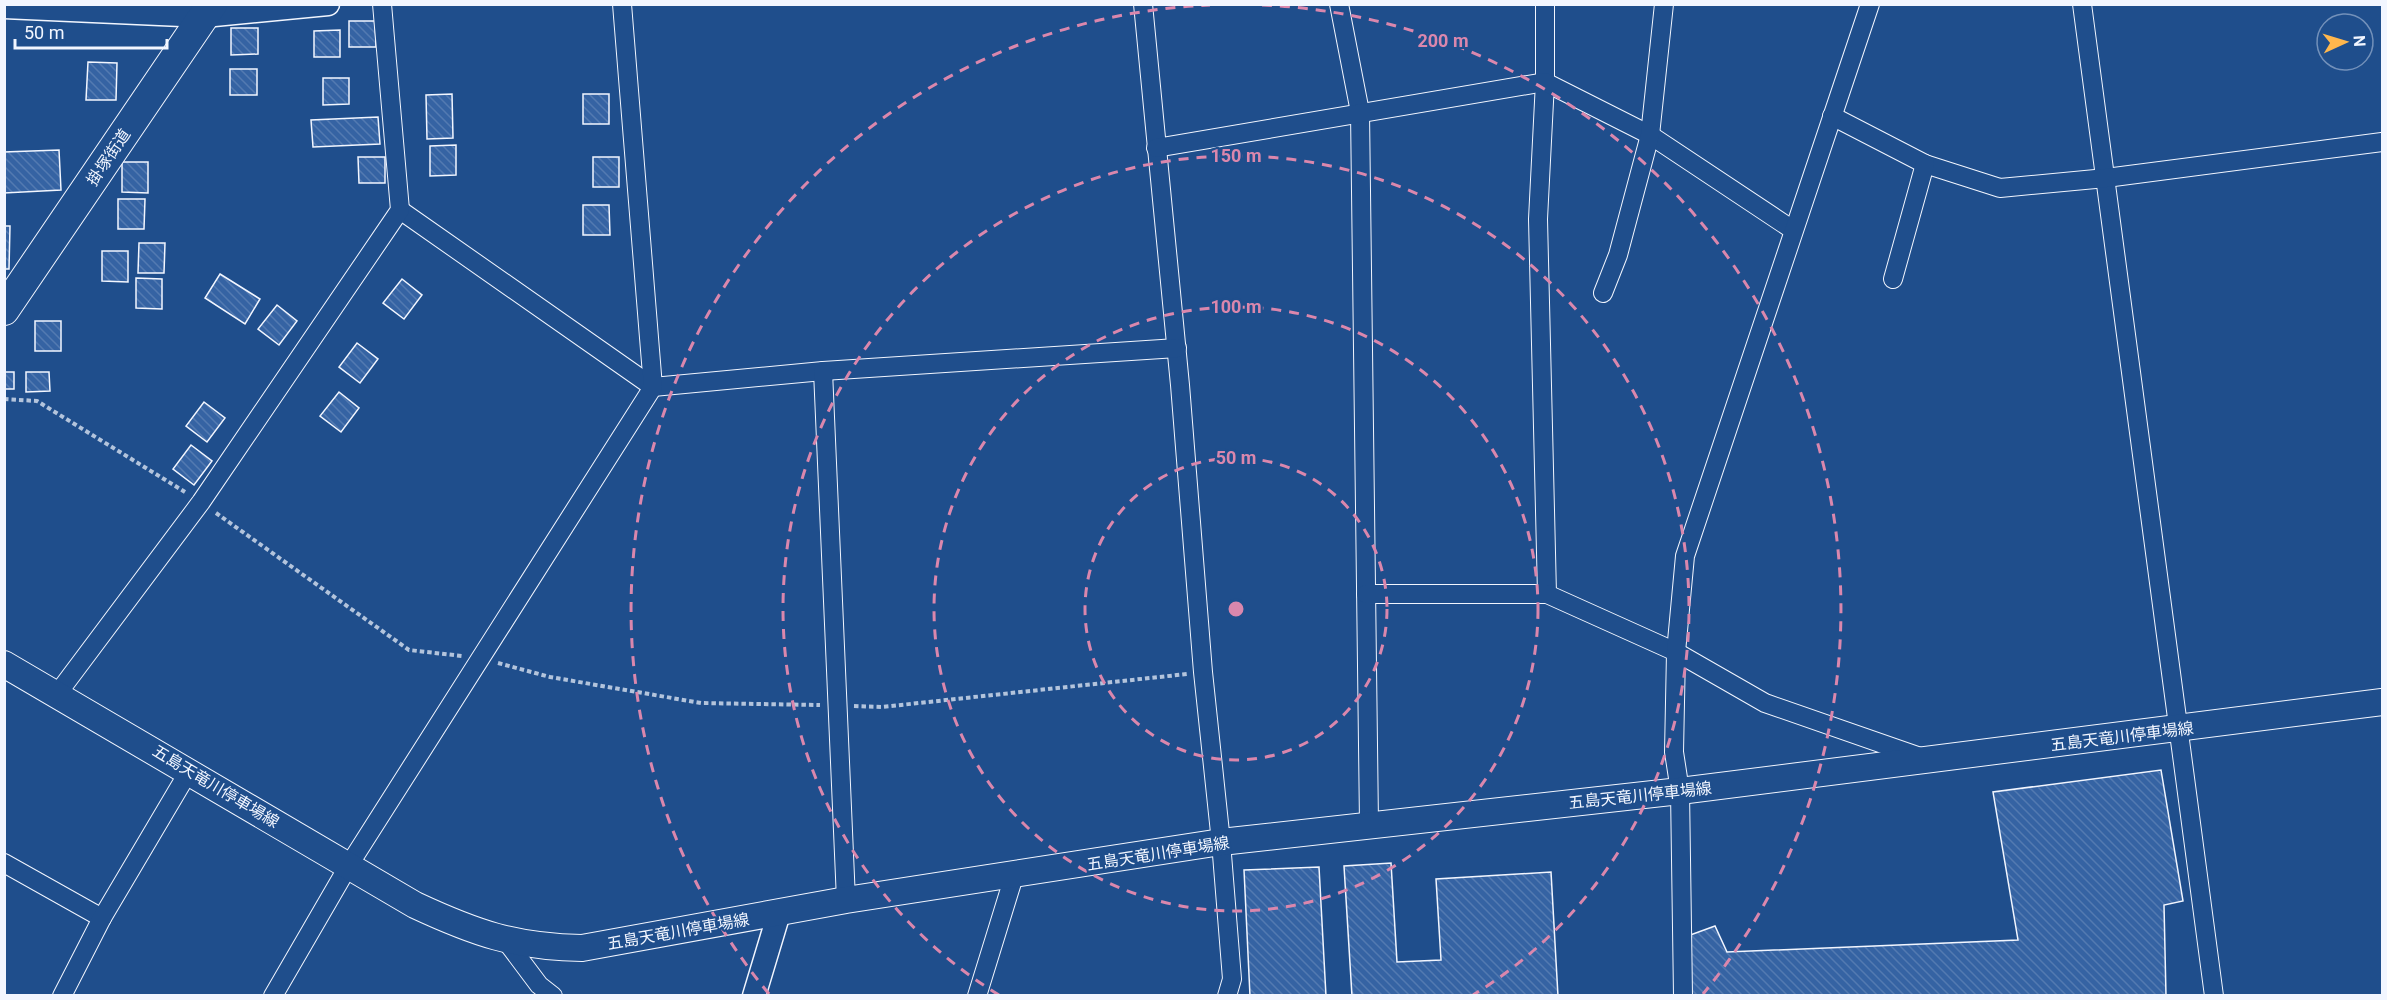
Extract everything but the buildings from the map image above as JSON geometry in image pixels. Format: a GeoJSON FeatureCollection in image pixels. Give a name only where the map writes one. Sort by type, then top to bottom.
{"type":"FeatureCollection","features":[{"type":"Feature","properties":{"kind":"highway","name":"掛塚街道"},"geometry":{"type":"LineString","coordinates":[[5,307],[206,8]]}},
{"type":"Feature","properties":{"kind":"main road","name":"五島天竜川停車場線"},"geometry":{"type":"LineString","coordinates":[[5,664],[58,693],[415,905],[461,927],[506,941],[543,947],[582,948],[846,900],[1014,876],[1221,842],[1680,791],[2382,702]]}},
{"type":"Feature","properties":{"kind":"street"},"geometry":{"type":"LineString","coordinates":[[4,7],[206,8],[328,4]]}},
{"type":"Feature","properties":{"kind":"street"},"geometry":{"type":"LineString","coordinates":[[58,693],[201,502],[400,210],[382,4]]}},
{"type":"Feature","properties":{"kind":"street"},"geometry":{"type":"LineString","coordinates":[[273,996],[349,866],[653,387],[622,4]]}},
{"type":"Feature","properties":{"kind":"street"},"geometry":{"type":"LineString","coordinates":[[1143,4],[1177,348],[1203,672],[1221,842],[1232,979],[1227,996]]}},
{"type":"Feature","properties":{"kind":"street"},"geometry":{"type":"LineString","coordinates":[[1339,4],[1360,112],[1369,824]]}},
{"type":"Feature","properties":{"kind":"street"},"geometry":{"type":"LineString","coordinates":[[1545,4],[1545,82],[1538,219],[1547,594]]}},
{"type":"Feature","properties":{"kind":"street"},"geometry":{"type":"LineString","coordinates":[[1603,293],[1618,255],[1650,135],[1664,4]]}},
{"type":"Feature","properties":{"kind":"street"},"geometry":{"type":"LineString","coordinates":[[1683,996],[1680,791],[1674,752],[1676,652],[1685,556],[1870,4]]}},
{"type":"Feature","properties":{"kind":"street"},"geometry":{"type":"LineString","coordinates":[[2082,4],[2214,996]]}},
{"type":"Feature","properties":{"kind":"street"},"geometry":{"type":"LineString","coordinates":[[1156,148],[1545,82],[1650,135],[1793,230]]}},
{"type":"Feature","properties":{"kind":"street"},"geometry":{"type":"LineString","coordinates":[[1832,116],[1925,164],[2000,188],[2106,178],[2382,142]]}},
{"type":"Feature","properties":{"kind":"street"},"geometry":{"type":"LineString","coordinates":[[1893,279],[1925,164]]}},
{"type":"Feature","properties":{"kind":"street"},"geometry":{"type":"LineString","coordinates":[[400,210],[653,387],[823,371],[1177,348]]}},
{"type":"Feature","properties":{"kind":"street"},"geometry":{"type":"LineString","coordinates":[[823,371],[846,900]]}},
{"type":"Feature","properties":{"kind":"street"},"geometry":{"type":"LineString","coordinates":[[1366,594],[1547,594],[1676,652],[1765,703],[1929,760]]}},
{"type":"Feature","properties":{"kind":"street"},"geometry":{"type":"LineString","coordinates":[[62,996],[102,918],[189,771]]}},
{"type":"Feature","properties":{"kind":"street"},"geometry":{"type":"LineString","coordinates":[[4,863],[102,918]]}},
{"type":"Feature","properties":{"kind":"street"},"geometry":{"type":"LineString","coordinates":[[977,996],[1014,876]]}},
{"type":"Feature","properties":{"kind":"street"},"geometry":{"type":"LineString","coordinates":[[754,996],[779,913]]}},
{"type":"Feature","properties":{"kind":"street"},"geometry":{"type":"LineString","coordinates":[[506,941],[539,985],[553,996]]}},
{"type":"Feature","properties":{"kind":"path"},"geometry":{"type":"LineString","coordinates":[[4,399],[37,401],[201,502],[409,650],[482,658],[550,677],[701,703],[882,707],[1203,672]]}}]}
